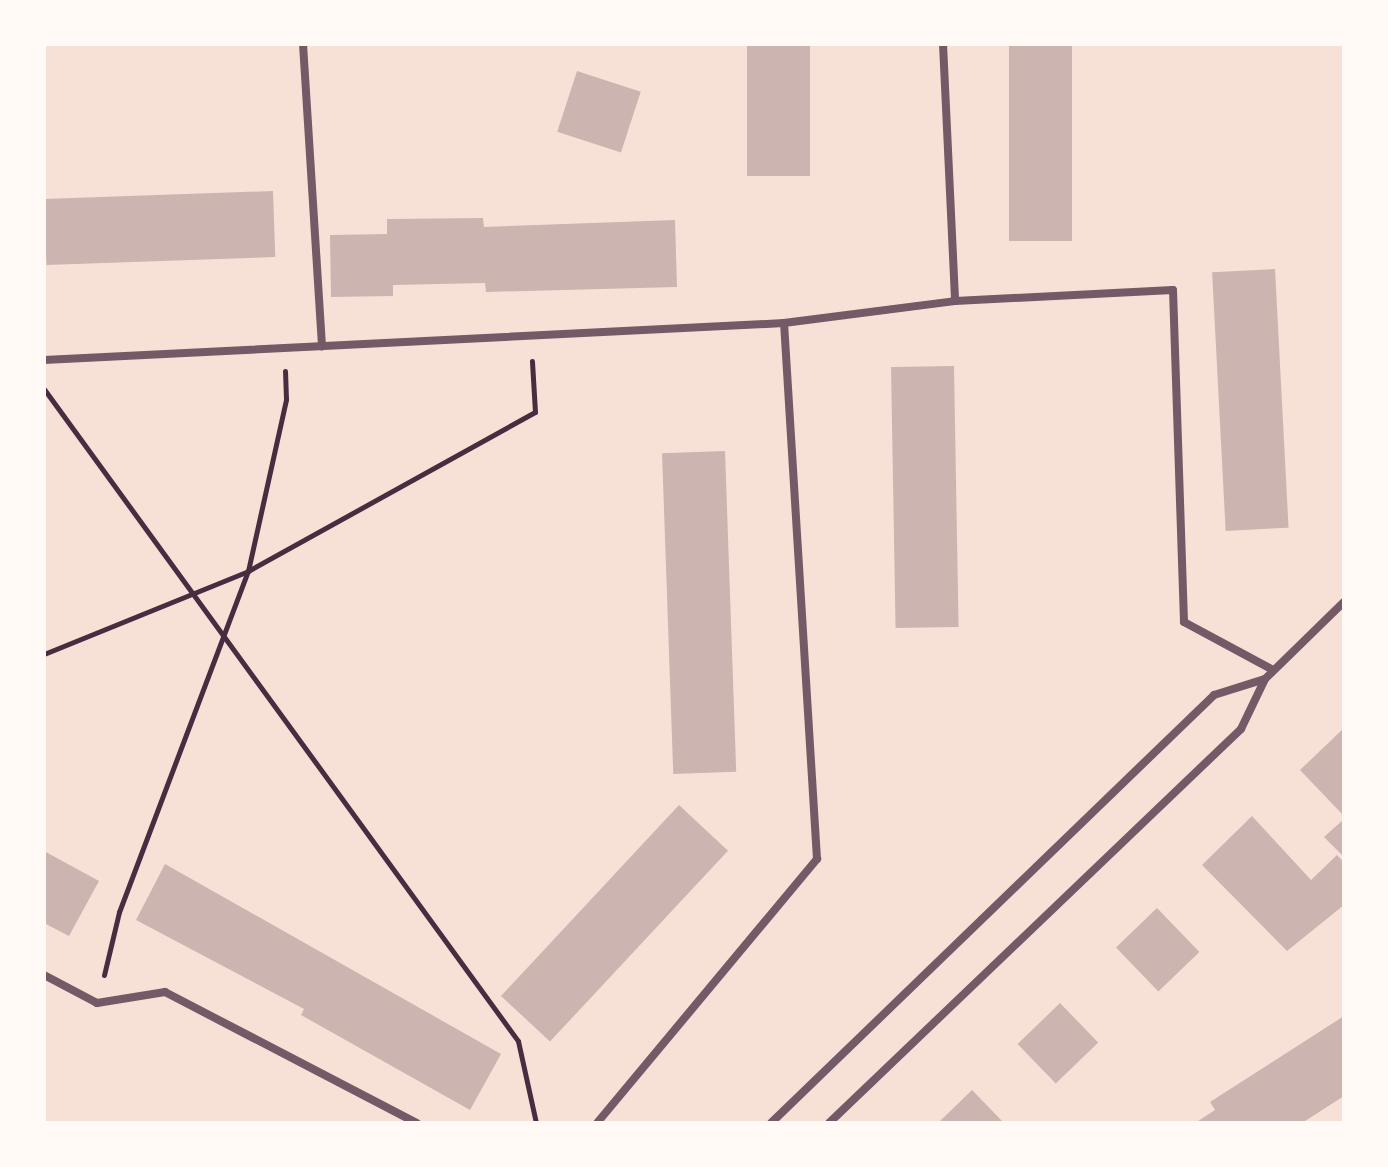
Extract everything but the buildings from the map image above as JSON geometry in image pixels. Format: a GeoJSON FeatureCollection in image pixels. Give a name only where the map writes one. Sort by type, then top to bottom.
{"type":"FeatureCollection","features":[{"type":"Feature","properties":{"kind":"street"},"geometry":{"type":"LineString","coordinates":[[303,44],[322,346]]}},
{"type":"Feature","properties":{"kind":"street"},"geometry":{"type":"LineString","coordinates":[[943,44],[955,301]]}},
{"type":"Feature","properties":{"kind":"street"},"geometry":{"type":"LineString","coordinates":[[44,360],[784,323],[955,301],[1173,290],[1184,622],[1273,670]]}},
{"type":"Feature","properties":{"kind":"street"},"geometry":{"type":"LineString","coordinates":[[597,1123],[817,859],[784,323]]}},
{"type":"Feature","properties":{"kind":"street"},"geometry":{"type":"LineString","coordinates":[[829,1123],[1241,729],[1265,679],[1344,602]]}},
{"type":"Feature","properties":{"kind":"street"},"geometry":{"type":"LineString","coordinates":[[771,1123],[1214,695],[1265,679]]}},
{"type":"Feature","properties":{"kind":"street"},"geometry":{"type":"LineString","coordinates":[[44,975],[97,1003],[165,992],[417,1123]]}},
{"type":"Feature","properties":{"kind":"path"},"geometry":{"type":"LineString","coordinates":[[44,654],[248,571],[535,412],[530,336]]}},
{"type":"Feature","properties":{"kind":"path"},"geometry":{"type":"LineString","coordinates":[[97,1003],[119,912],[248,571],[286,399],[284,348]]}},
{"type":"Feature","properties":{"kind":"path"},"geometry":{"type":"LineString","coordinates":[[44,389],[190,595],[518,1041],[536,1123]]}}]}
